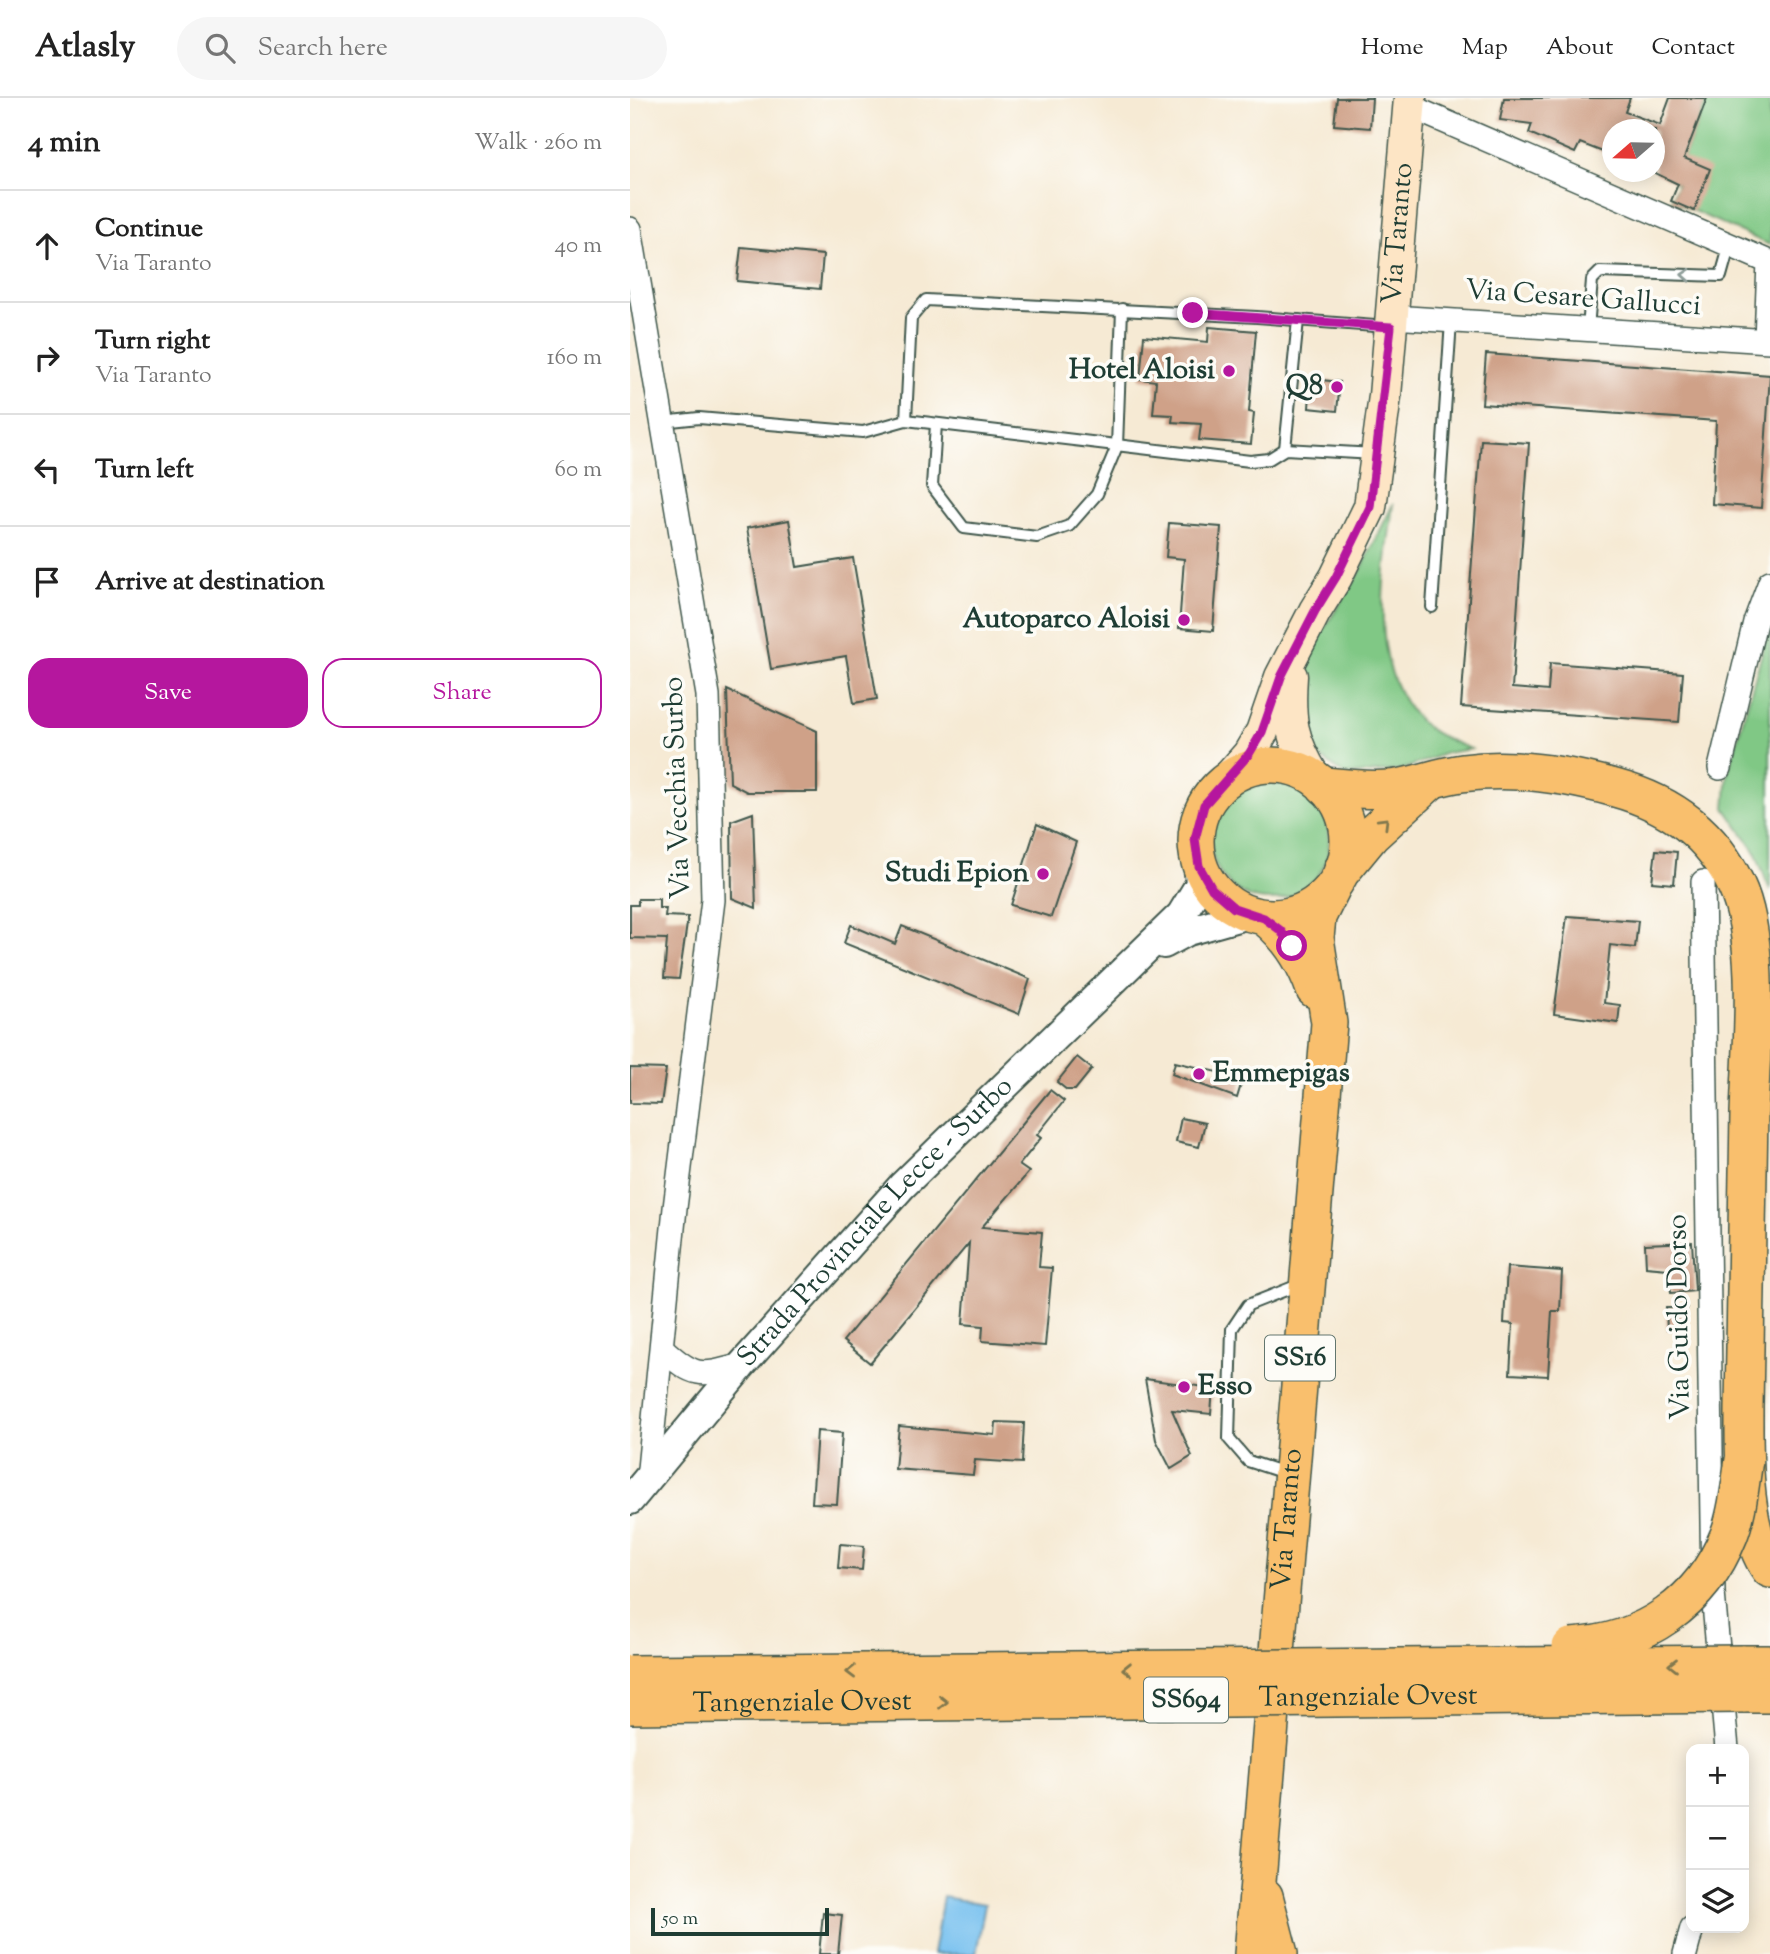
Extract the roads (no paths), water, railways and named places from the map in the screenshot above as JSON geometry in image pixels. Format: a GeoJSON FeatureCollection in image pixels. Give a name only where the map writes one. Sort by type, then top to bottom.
{"type":"FeatureCollection","features":[{"type":"Feature","properties":{"kind":"highway"},"geometry":{"type":"LineString","coordinates":[[1320,782],[1388,789],[1460,773],[1491,771],[1541,774],[1614,788],[1655,801],[1687,820],[1717,850],[1738,887],[1745,914],[1752,1003],[1744,1461],[1754,1529],[1770,1569]]}},
{"type":"Feature","properties":{"kind":"highway"},"geometry":{"type":"LineString","coordinates":[[1337,879],[1380,826],[1432,780]]}},
{"type":"Feature","properties":{"kind":"highway"},"geometry":{"type":"LineString","coordinates":[[1312,1668],[1359,1657],[1595,1646],[1630,1637],[1663,1620],[1690,1598],[1710,1574],[1730,1533],[1744,1461]]}},
{"type":"Feature","properties":{"kind":"highway","name":"Tangenziale Ovest"},"geometry":{"type":"LineString","coordinates":[[630,1674],[1312,1668],[1756,1690]]}},
{"type":"Feature","properties":{"kind":"highway","name":"Tangenziale Ovest"},"geometry":{"type":"LineString","coordinates":[[630,1705],[1548,1697],[1756,1690]]}},
{"type":"Feature","properties":{"kind":"main road","name":"Via Taranto"},"geometry":{"type":"LineString","coordinates":[[1323,1084],[1321,1026],[1306,967],[1280,930],[1256,916],[1234,908],[1212,889],[1198,860],[1195,839],[1198,819],[1212,793],[1249,754],[1262,732],[1281,677],[1370,507],[1392,322],[1409,102]]}},
{"type":"Feature","properties":{"kind":"main road","name":"Via Taranto"},"geometry":{"type":"LineString","coordinates":[[1252,1954],[1329,1023],[1316,937],[1318,917],[1337,879],[1348,844],[1346,822],[1341,809],[1296,748],[1290,697],[1297,645]]}},
{"type":"Feature","properties":{"kind":"main road"},"geometry":{"type":"LineString","coordinates":[[1227,779],[1247,769],[1277,764],[1320,782]]}},
{"type":"Feature","properties":{"kind":"main road"},"geometry":{"type":"LineString","coordinates":[[1256,916],[1286,916],[1309,908],[1337,879]]}},
{"type":"Feature","properties":{"kind":"main road"},"geometry":{"type":"LineString","coordinates":[[1258,1869],[1280,1954]]}},
{"type":"Feature","properties":{"kind":"street"},"geometry":{"type":"LineString","coordinates":[[1409,102],[1769,262],[1768,340]]}},
{"type":"Feature","properties":{"kind":"street","name":"Via Vecchia Surbo"},"geometry":{"type":"LineString","coordinates":[[630,229],[708,695],[713,900],[675,1208],[662,1348],[639,1490]]}},
{"type":"Feature","properties":{"kind":"street","name":"Via Cesare Gallucci"},"geometry":{"type":"LineString","coordinates":[[1392,322],[1451,321],[1768,340]]}},
{"type":"Feature","properties":{"kind":"street"},"geometry":{"type":"LineString","coordinates":[[1720,768],[1755,622],[1770,582]]}},
{"type":"Feature","properties":{"kind":"street","name":"Strada Provinciale Lecce - Surbo"},"geometry":{"type":"LineString","coordinates":[[639,1490],[742,1365],[902,1186],[1138,961],[1192,901],[1200,884],[1198,860]]}},
{"type":"Feature","properties":{"kind":"street","name":"Via Guido Dorso"},"geometry":{"type":"LineString","coordinates":[[1703,883],[1713,1593],[1727,1744]]}},
{"type":"Feature","properties":{"kind":"street","name":"Strada Provinciale Lecce - Surbo"},"geometry":{"type":"LineString","coordinates":[[1138,961],[1188,931],[1256,916]]}},
{"type":"Feature","properties":{"kind":"street"},"geometry":{"type":"LineString","coordinates":[[662,1348],[681,1366],[705,1375],[742,1365]]}},
{"type":"Feature","properties":{"kind":"street"},"geometry":{"type":"LineString","coordinates":[[1685,1954],[1691,1933]]}},
{"type":"Feature","properties":{"kind":"lane"},"geometry":{"type":"LineString","coordinates":[[1588,329],[1592,280],[1600,271],[1721,276],[1730,244]]}},
{"type":"Feature","properties":{"kind":"lane"},"geometry":{"type":"LineString","coordinates":[[906,420],[911,318],[926,300],[1298,320],[1392,322]]}},
{"type":"Feature","properties":{"kind":"lane"},"geometry":{"type":"LineString","coordinates":[[936,424],[932,486],[964,528],[1037,537],[1069,526],[1097,494],[1117,446],[1122,309]]}},
{"type":"Feature","properties":{"kind":"lane"},"geometry":{"type":"LineString","coordinates":[[1285,449],[1298,320]]}},
{"type":"Feature","properties":{"kind":"lane"},"geometry":{"type":"LineString","coordinates":[[1432,607],[1451,321]]}},
{"type":"Feature","properties":{"kind":"lane"},"geometry":{"type":"LineString","coordinates":[[662,422],[699,418],[863,432],[906,420],[1250,461],[1269,459],[1285,449],[1378,454]]}},
{"type":"Feature","properties":{"kind":"lane"},"geometry":{"type":"LineString","coordinates":[[1290,1475],[1248,1461],[1229,1439],[1232,1329],[1248,1305],[1307,1281]]}},
{"type":"Feature","properties":{"kind":"water"},"geometry":{"type":"Polygon","coordinates":[[[943,1897],[985,1904],[976,1954],[933,1954],[943,1897]]]}},
{"type":"Feature","properties":{"kind":"place","name":"Hotel Aloisi"},"geometry":{"type":"Point","coordinates":[1229,371]}},
{"type":"Feature","properties":{"kind":"place","name":"Q8"},"geometry":{"type":"Point","coordinates":[1337,387]}},
{"type":"Feature","properties":{"kind":"place","name":"Autoparco Aloisi"},"geometry":{"type":"Point","coordinates":[1184,620]}},
{"type":"Feature","properties":{"kind":"place","name":"Studi Epion"},"geometry":{"type":"Point","coordinates":[1043,874]}},
{"type":"Feature","properties":{"kind":"place","name":"Emmepigas"},"geometry":{"type":"Point","coordinates":[1199,1074]}},
{"type":"Feature","properties":{"kind":"place","name":"Esso"},"geometry":{"type":"Point","coordinates":[1184,1387]}}]}
